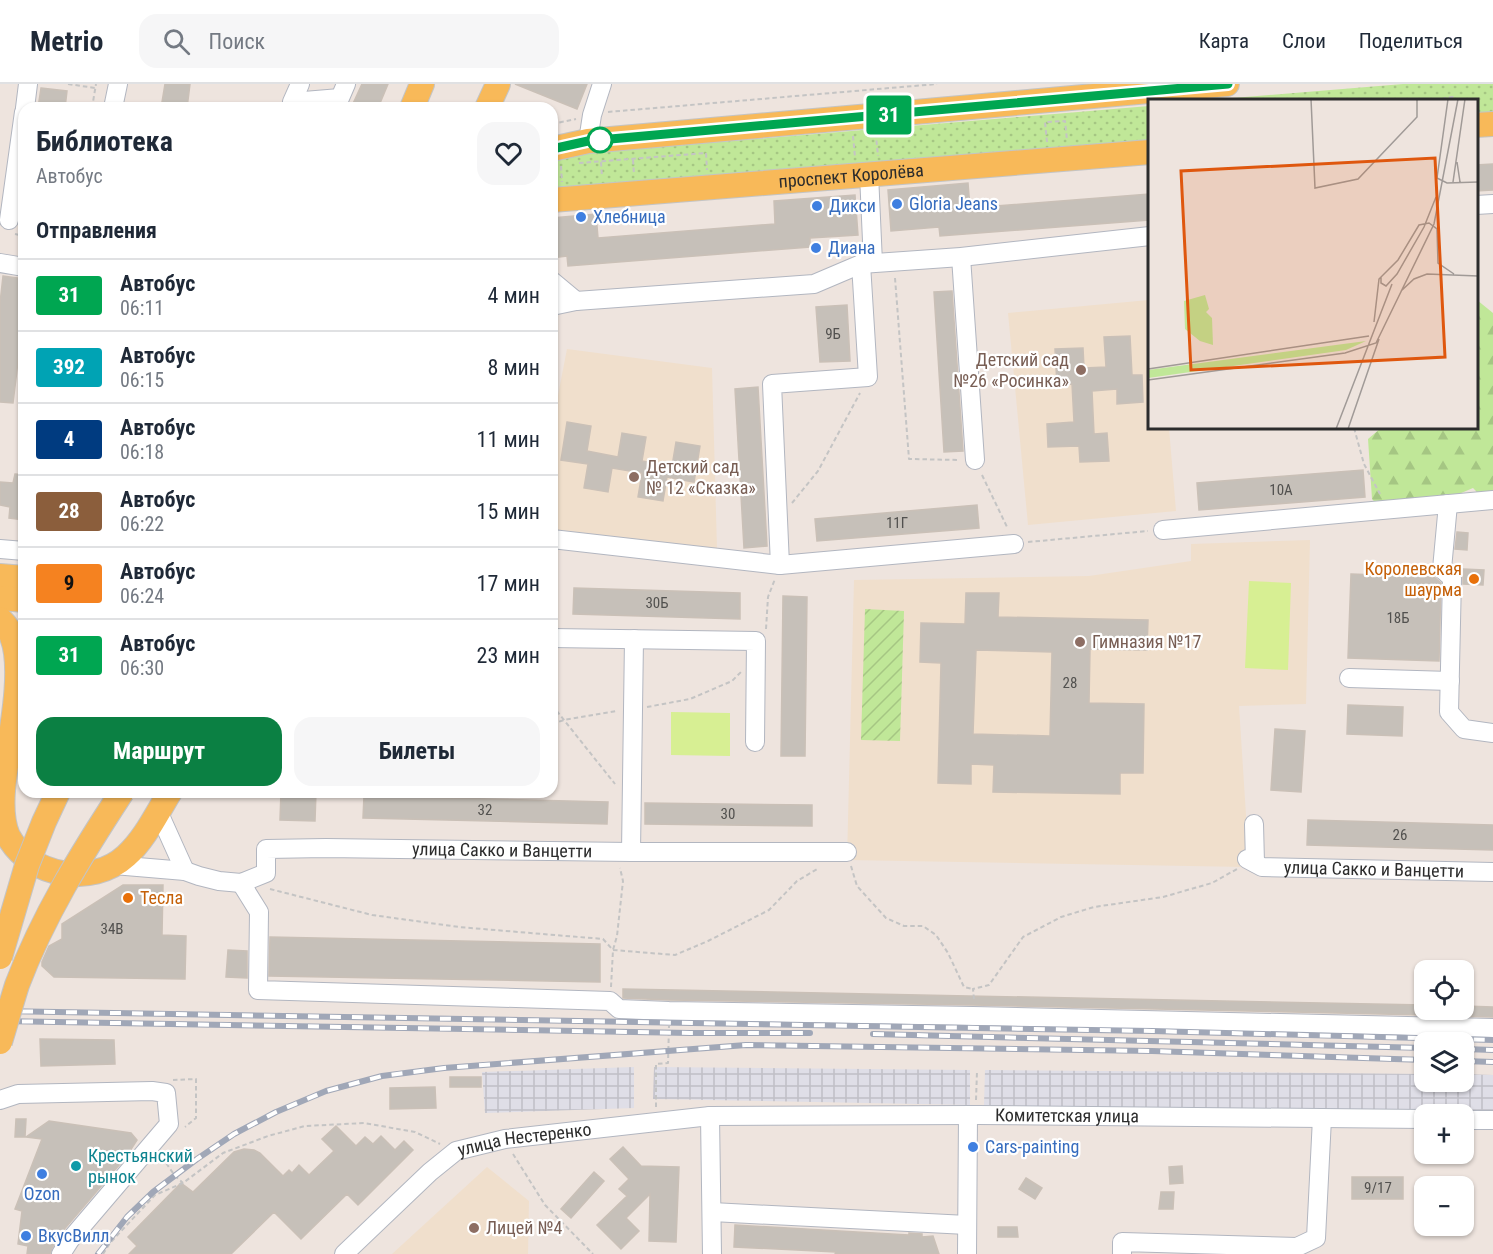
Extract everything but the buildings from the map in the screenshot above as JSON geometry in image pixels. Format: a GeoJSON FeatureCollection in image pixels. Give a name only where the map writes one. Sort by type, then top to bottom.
{"type":"FeatureCollection","features":[{"type":"Feature","properties":{"kind":"main road"},"geometry":{"type":"LineString","coordinates":[[414,102],[422,84]]}},
{"type":"Feature","properties":{"kind":"main road"},"geometry":{"type":"LineString","coordinates":[[490,102],[498,84]]}},
{"type":"Feature","properties":{"kind":"main road"},"geometry":{"type":"LineString","coordinates":[[558,157],[594,151],[858,127],[988,105],[1227,84]]}},
{"type":"Feature","properties":{"kind":"main road"},"geometry":{"type":"LineString","coordinates":[[1478,125],[1493,124]]}},
{"type":"Feature","properties":{"kind":"main road","name":"проспект Королёва"},"geometry":{"type":"LineString","coordinates":[[558,200],[868,170],[1148,152]]}},
{"type":"Feature","properties":{"kind":"main road"},"geometry":{"type":"LineString","coordinates":[[0,576],[18,578]]}},
{"type":"Feature","properties":{"kind":"main road"},"geometry":{"type":"LineString","coordinates":[[0,598],[18,600]]}},
{"type":"Feature","properties":{"kind":"main road"},"geometry":{"type":"LineString","coordinates":[[0,619],[8,629],[18,668]]}},
{"type":"Feature","properties":{"kind":"main road"},"geometry":{"type":"LineString","coordinates":[[18,692],[4,780],[2,815],[8,836],[27,858],[40,867],[68,874],[98,871],[114,865],[128,855],[164,802]]}},
{"type":"Feature","properties":{"kind":"main road"},"geometry":{"type":"LineString","coordinates":[[0,957],[27,865],[55,798]]}},
{"type":"Feature","properties":{"kind":"main road"},"geometry":{"type":"LineString","coordinates":[[0,1042],[17,985],[54,905],[83,851],[118,798]]}},
{"type":"Feature","properties":{"kind":"street"},"geometry":{"type":"LineString","coordinates":[[25,102],[28,84]]}},
{"type":"Feature","properties":{"kind":"street"},"geometry":{"type":"LineString","coordinates":[[114,102],[118,84]]}},
{"type":"Feature","properties":{"kind":"street"},"geometry":{"type":"LineString","coordinates":[[300,84],[292,102],[340,98],[346,84]]}},
{"type":"Feature","properties":{"kind":"street"},"geometry":{"type":"LineString","coordinates":[[594,151],[592,115],[602,84]]}},
{"type":"Feature","properties":{"kind":"street"},"geometry":{"type":"LineString","coordinates":[[9,220],[18,154]]}},
{"type":"Feature","properties":{"kind":"street"},"geometry":{"type":"LineString","coordinates":[[780,565],[772,384],[868,377],[868,170]]}},
{"type":"Feature","properties":{"kind":"street"},"geometry":{"type":"LineString","coordinates":[[1478,205],[1493,204]]}},
{"type":"Feature","properties":{"kind":"street"},"geometry":{"type":"LineString","coordinates":[[558,305],[576,301],[814,284],[867,263],[961,257],[1148,236]]}},
{"type":"Feature","properties":{"kind":"street"},"geometry":{"type":"LineString","coordinates":[[961,257],[975,460]]}},
{"type":"Feature","properties":{"kind":"street"},"geometry":{"type":"LineString","coordinates":[[0,263],[18,266]]}},
{"type":"Feature","properties":{"kind":"street"},"geometry":{"type":"LineString","coordinates":[[558,286],[576,301]]}},
{"type":"Feature","properties":{"kind":"street"},"geometry":{"type":"LineString","coordinates":[[1162,530],[1493,500]]}},
{"type":"Feature","properties":{"kind":"street"},"geometry":{"type":"LineString","coordinates":[[1448,504],[1442,569],[1452,578],[1449,712],[1464,729],[1493,733]]}},
{"type":"Feature","properties":{"kind":"street"},"geometry":{"type":"LineString","coordinates":[[558,540],[780,565],[1014,544]]}},
{"type":"Feature","properties":{"kind":"street"},"geometry":{"type":"LineString","coordinates":[[0,549],[18,550]]}},
{"type":"Feature","properties":{"kind":"street"},"geometry":{"type":"LineString","coordinates":[[558,638],[756,641],[755,742]]}},
{"type":"Feature","properties":{"kind":"street"},"geometry":{"type":"LineString","coordinates":[[624,851],[633,709],[634,639]]}},
{"type":"Feature","properties":{"kind":"street"},"geometry":{"type":"LineString","coordinates":[[1349,678],[1449,681]]}},
{"type":"Feature","properties":{"kind":"street"},"geometry":{"type":"LineString","coordinates":[[164,802],[184,871]]}},
{"type":"Feature","properties":{"kind":"street"},"geometry":{"type":"LineString","coordinates":[[1251,861],[1254,824]]}},
{"type":"Feature","properties":{"kind":"street","name":"улица Сакко и Ванцетти"},"geometry":{"type":"LineString","coordinates":[[241,883],[266,873],[266,849],[847,852]]}},
{"type":"Feature","properties":{"kind":"street","name":"улица Сакко и Ванцетти"},"geometry":{"type":"LineString","coordinates":[[1251,861],[1262,867],[1493,872]]}},
{"type":"Feature","properties":{"kind":"street"},"geometry":{"type":"LineString","coordinates":[[114,865],[184,871],[209,879],[241,883],[259,912],[258,990],[610,1001],[619,1009],[669,1011],[1493,1028]]}},
{"type":"Feature","properties":{"kind":"street"},"geometry":{"type":"LineString","coordinates":[[0,1100],[18,1094],[152,1090],[166,1093],[169,1124],[70,1240],[61,1254]]}},
{"type":"Feature","properties":{"kind":"street"},"geometry":{"type":"LineString","coordinates":[[967,1254],[972,1112]]}},
{"type":"Feature","properties":{"kind":"street","name":"Комитетская улица"},"geometry":{"type":"LineString","coordinates":[[710,1116],[972,1112],[1414,1119]]}},
{"type":"Feature","properties":{"kind":"street"},"geometry":{"type":"LineString","coordinates":[[710,1116],[712,1254]]}},
{"type":"Feature","properties":{"kind":"street","name":"улица Нестеренко"},"geometry":{"type":"LineString","coordinates":[[344,1254],[430,1172],[456,1151],[505,1139],[710,1116]]}},
{"type":"Feature","properties":{"kind":"street"},"geometry":{"type":"LineString","coordinates":[[1122,1254],[1122,1242],[1297,1250],[1316,1238],[1322,1118]]}},
{"type":"Feature","properties":{"kind":"street"},"geometry":{"type":"LineString","coordinates":[[1474,1120],[1493,1120]]}},
{"type":"Feature","properties":{"kind":"street"},"geometry":{"type":"LineString","coordinates":[[712,1212],[967,1225]]}},
{"type":"Feature","properties":{"kind":"path"},"geometry":{"type":"LineString","coordinates":[[68,84],[95,88]]}},
{"type":"Feature","properties":{"kind":"path"},"geometry":{"type":"LineString","coordinates":[[93,102],[96,84]]}},
{"type":"Feature","properties":{"kind":"path"},"geometry":{"type":"LineString","coordinates":[[558,123],[606,112],[936,84]]}},
{"type":"Feature","properties":{"kind":"path"},"geometry":{"type":"LineString","coordinates":[[850,91],[868,170]]}},
{"type":"Feature","properties":{"kind":"path"},"geometry":{"type":"LineString","coordinates":[[1047,142],[1045,122],[1065,121],[1067,140]]}},
{"type":"Feature","properties":{"kind":"path"},"geometry":{"type":"LineString","coordinates":[[858,127],[876,136],[868,170]]}},
{"type":"Feature","properties":{"kind":"path"},"geometry":{"type":"LineString","coordinates":[[594,151],[603,183]]}},
{"type":"Feature","properties":{"kind":"path"},"geometry":{"type":"LineString","coordinates":[[572,164],[594,151],[633,159],[706,153],[707,170]]}},
{"type":"Feature","properties":{"kind":"path"},"geometry":{"type":"LineString","coordinates":[[633,159],[635,181]]}},
{"type":"Feature","properties":{"kind":"path"},"geometry":{"type":"LineString","coordinates":[[893,261],[909,459],[975,460],[1014,544],[1162,530]]}},
{"type":"Feature","properties":{"kind":"path"},"geometry":{"type":"LineString","coordinates":[[778,521],[818,471],[868,377]]}},
{"type":"Feature","properties":{"kind":"path"},"geometry":{"type":"LineString","coordinates":[[1354,429],[1364,464],[1388,509]]}},
{"type":"Feature","properties":{"kind":"path"},"geometry":{"type":"LineString","coordinates":[[766,629],[768,597],[780,565]]}},
{"type":"Feature","properties":{"kind":"path"},"geometry":{"type":"LineString","coordinates":[[558,722],[690,699],[732,681],[756,660]]}},
{"type":"Feature","properties":{"kind":"path"},"geometry":{"type":"LineString","coordinates":[[558,712],[615,783]]}},
{"type":"Feature","properties":{"kind":"path"},"geometry":{"type":"LineString","coordinates":[[610,1001],[624,851]]}},
{"type":"Feature","properties":{"kind":"path"},"geometry":{"type":"LineString","coordinates":[[270,889],[372,915],[459,927],[603,939],[613,950],[675,955],[769,910],[797,881],[847,852],[857,886],[866,897],[886,918],[904,926],[923,926],[936,935],[948,952],[964,987],[973,989],[989,985],[1023,937],[1060,917],[1094,908],[1163,897],[1212,883],[1251,861]]}},
{"type":"Feature","properties":{"kind":"path"},"geometry":{"type":"LineString","coordinates":[[973,989],[973,1016]]}},
{"type":"Feature","properties":{"kind":"path"},"geometry":{"type":"LineString","coordinates":[[655,1122],[656,1064],[668,1063],[669,1011]]}},
{"type":"Feature","properties":{"kind":"path"},"geometry":{"type":"LineString","coordinates":[[972,1112],[976,1071]]}},
{"type":"Feature","properties":{"kind":"path"},"geometry":{"type":"LineString","coordinates":[[103,1254],[110,1243],[155,1195],[183,1183],[223,1153],[268,1136],[305,1126],[364,1124],[415,1132],[456,1151]]}},
{"type":"Feature","properties":{"kind":"path"},"geometry":{"type":"LineString","coordinates":[[505,1139],[544,1205],[593,1254]]}},
{"type":"Feature","properties":{"kind":"path"},"geometry":{"type":"LineString","coordinates":[[160,1154],[175,1176],[183,1183]]}},
{"type":"Feature","properties":{"kind":"shaded area","name":"Детский сад №26 «Росинка»"},"geometry":{"type":"Polygon","coordinates":[[[1148,300],[1148,429],[1169,429],[1176,511],[1028,525],[1008,313],[1148,300]]]}},
{"type":"Feature","properties":{"kind":"shaded area","name":"Детский сад № 12 «Сказка»"},"geometry":{"type":"Polygon","coordinates":[[[567,349],[712,368],[717,549],[558,530],[558,395],[567,349]]]}},
{"type":"Feature","properties":{"kind":"shaded area","name":"Гимназия №17"},"geometry":{"type":"Polygon","coordinates":[[[1310,540],[1306,704],[1239,706],[1247,867],[847,860],[854,580],[1089,576],[1191,561],[1191,544],[1310,540]]]}},
{"type":"Feature","properties":{"kind":"shaded area"},"geometry":{"type":"Polygon","coordinates":[[[634,1067],[634,1108],[485,1113],[482,1072],[634,1067]]]}},
{"type":"Feature","properties":{"kind":"shaded area"},"geometry":{"type":"Polygon","coordinates":[[[654,1067],[970,1070],[970,1105],[653,1099],[654,1067]]]}},
{"type":"Feature","properties":{"kind":"shaded area"},"geometry":{"type":"Polygon","coordinates":[[[985,1070],[1414,1074],[1414,1092],[1474,1092],[1474,1074],[1493,1075],[1493,1116],[1474,1116],[1474,1104],[1414,1104],[1414,1114],[984,1105],[985,1070]]]}},
{"type":"Feature","properties":{"kind":"shaded area","name":"Лицей №4"},"geometry":{"type":"Polygon","coordinates":[[[487,1167],[529,1201],[528,1254],[392,1254],[487,1167]]]}},
{"type":"Feature","properties":{"kind":"green space"},"geometry":{"type":"Polygon","coordinates":[[[1403,84],[1493,84],[1493,118],[1478,120],[1478,99],[1221,99],[1403,84]]]}},
{"type":"Feature","properties":{"kind":"green space"},"geometry":{"type":"Polygon","coordinates":[[[1148,106],[1148,146],[558,195],[558,159],[578,154],[1148,106]]]}},
{"type":"Feature","properties":{"kind":"green space"},"geometry":{"type":"Polygon","coordinates":[[[1478,301],[1493,313],[1493,502],[1488,503],[1473,488],[1414,513],[1390,518],[1372,499],[1368,439],[1380,429],[1478,429],[1478,301]]]}},
{"type":"Feature","properties":{"kind":"green space"},"geometry":{"type":"Polygon","coordinates":[[[1249,581],[1291,583],[1288,670],[1245,668],[1249,581]]]}},
{"type":"Feature","properties":{"kind":"green space"},"geometry":{"type":"Polygon","coordinates":[[[865,609],[904,611],[900,741],[861,740],[865,609]]]}},
{"type":"Feature","properties":{"kind":"green space"},"geometry":{"type":"Polygon","coordinates":[[[671,712],[730,713],[730,756],[671,755],[671,712]]]}},
{"type":"Feature","properties":{"kind":"railway"},"geometry":{"type":"LineString","coordinates":[[0,1011],[1152,1031],[1493,1040]]}},
{"type":"Feature","properties":{"kind":"railway"},"geometry":{"type":"LineString","coordinates":[[0,1021],[810,1033]]}},
{"type":"Feature","properties":{"kind":"railway"},"geometry":{"type":"LineString","coordinates":[[873,1034],[1414,1048]]}},
{"type":"Feature","properties":{"kind":"railway"},"geometry":{"type":"LineString","coordinates":[[98,1254],[127,1217],[153,1192],[234,1134],[276,1112],[326,1091],[382,1076],[444,1068],[746,1045],[1152,1051],[1414,1060]]}},
{"type":"Feature","properties":{"kind":"railway"},"geometry":{"type":"LineString","coordinates":[[1474,1049],[1493,1050]]}},
{"type":"Feature","properties":{"kind":"railway"},"geometry":{"type":"LineString","coordinates":[[1474,1061],[1493,1062]]}},
{"type":"Feature","properties":{"kind":"bus line","name":"31"},"geometry":{"type":"LineString","coordinates":[[558,148],[588,141],[1228,84]]}},
{"type":"Feature","properties":{"kind":"place","name":"Gloria Jeans"},"geometry":{"type":"Point","coordinates":[897,204]}},
{"type":"Feature","properties":{"kind":"place","name":"Дикси"},"geometry":{"type":"Point","coordinates":[817,206]}},
{"type":"Feature","properties":{"kind":"place","name":"Хлебница"},"geometry":{"type":"Point","coordinates":[581,217]}},
{"type":"Feature","properties":{"kind":"place","name":"Диана"},"geometry":{"type":"Point","coordinates":[816,248]}},
{"type":"Feature","properties":{"kind":"place","name":"Детский сад №26 «Росинка»"},"geometry":{"type":"Point","coordinates":[1081,370]}},
{"type":"Feature","properties":{"kind":"place","name":"Детский сад № 12 «Сказка»"},"geometry":{"type":"Point","coordinates":[634,477]}},
{"type":"Feature","properties":{"kind":"place","name":"Королевская шаурма"},"geometry":{"type":"Point","coordinates":[1474,579]}},
{"type":"Feature","properties":{"kind":"place","name":"Гимназия №17"},"geometry":{"type":"Point","coordinates":[1080,642]}},
{"type":"Feature","properties":{"kind":"place","name":"Тесла"},"geometry":{"type":"Point","coordinates":[128,898]}},
{"type":"Feature","properties":{"kind":"place","name":"Cars-painting"},"geometry":{"type":"Point","coordinates":[973,1147]}},
{"type":"Feature","properties":{"kind":"place","name":"Крестьянский рынок"},"geometry":{"type":"Point","coordinates":[76,1166]}},
{"type":"Feature","properties":{"kind":"place","name":"Ozon"},"geometry":{"type":"Point","coordinates":[42,1174]}},
{"type":"Feature","properties":{"kind":"place","name":"Лицей №4"},"geometry":{"type":"Point","coordinates":[474,1228]}},
{"type":"Feature","properties":{"kind":"place","name":"ВкусВилл"},"geometry":{"type":"Point","coordinates":[26,1236]}}]}
